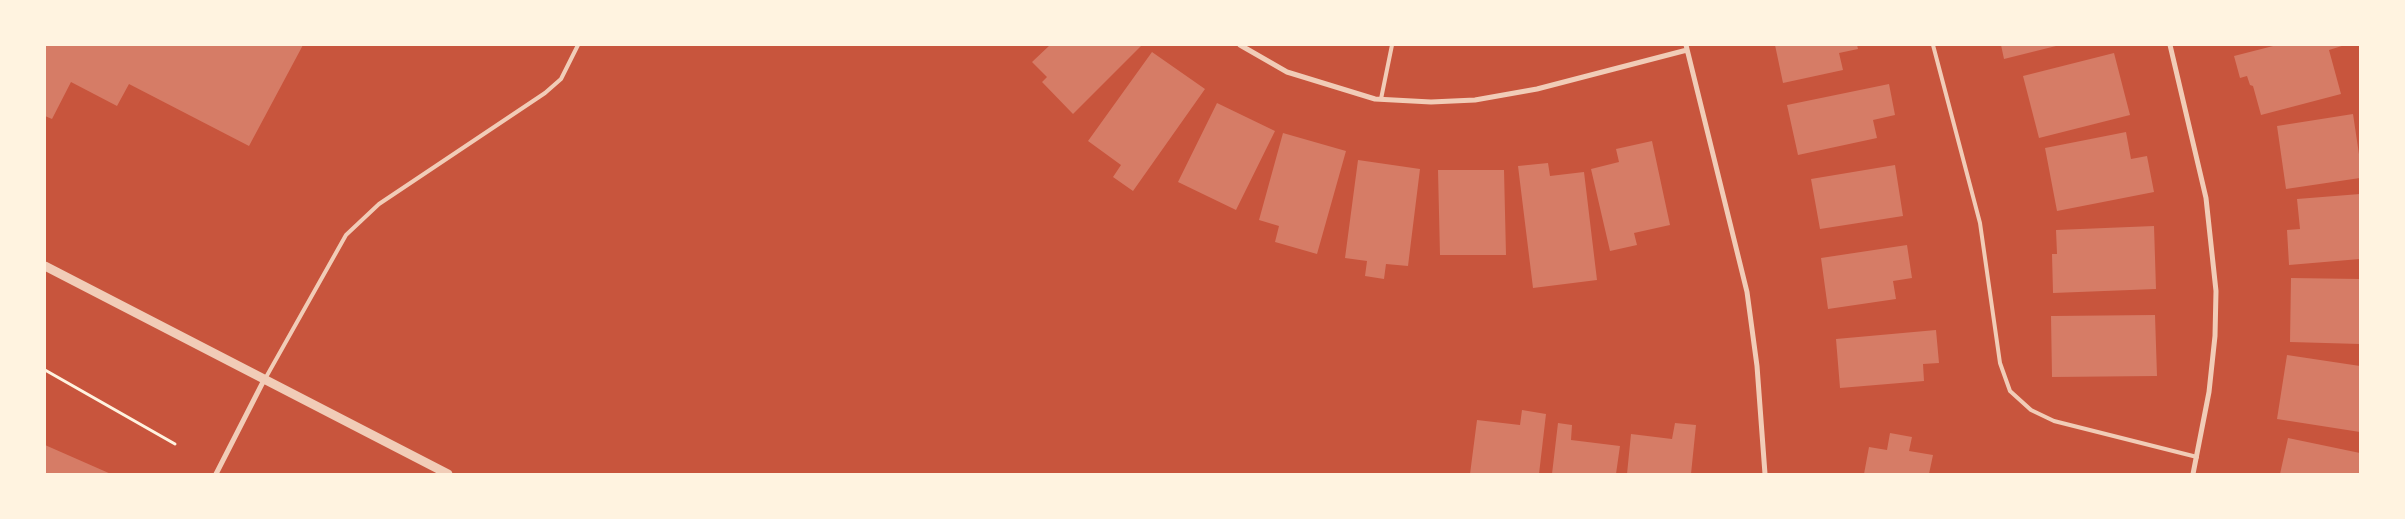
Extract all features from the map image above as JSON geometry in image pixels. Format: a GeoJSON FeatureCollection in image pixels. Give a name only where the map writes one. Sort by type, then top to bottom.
{"type":"FeatureCollection","features":[{"type":"Feature","properties":{"kind":"street"},"geometry":{"type":"LineString","coordinates":[[1240,45],[1287,72],[1381,100],[1431,102],[1475,100],[1537,89],[1686,48],[1747,292],[1757,366],[1765,474]]}},
{"type":"Feature","properties":{"kind":"street"},"geometry":{"type":"LineString","coordinates":[[2170,45],[2206,198],[2216,290],[2215,336],[2210,383],[2193,474]]}},
{"type":"Feature","properties":{"kind":"street"},"geometry":{"type":"LineString","coordinates":[[45,266],[448,474]]}},
{"type":"Feature","properties":{"kind":"street"},"geometry":{"type":"LineString","coordinates":[[216,474],[264,380]]}},
{"type":"Feature","properties":{"kind":"lane"},"geometry":{"type":"LineString","coordinates":[[264,380],[346,235],[379,204],[545,93],[561,79],[578,45]]}},
{"type":"Feature","properties":{"kind":"lane"},"geometry":{"type":"LineString","coordinates":[[1381,100],[1392,45]]}},
{"type":"Feature","properties":{"kind":"lane"},"geometry":{"type":"LineString","coordinates":[[1934,45],[1980,223],[2000,364],[2010,391],[2030,410],[2054,420],[2197,457]]}},
{"type":"Feature","properties":{"kind":"path"},"geometry":{"type":"LineString","coordinates":[[45,370],[175,444]]}},
{"type":"Feature","properties":{"kind":"building"},"geometry":{"type":"Polygon","coordinates":[[[45,45],[303,45],[249,146],[129,84],[117,106],[71,82],[52,119],[45,116],[45,45]]]}},
{"type":"Feature","properties":{"kind":"building"},"geometry":{"type":"Polygon","coordinates":[[[1050,45],[1142,45],[1073,114],[1042,82],[1047,77],[1032,62],[1050,45]]]}},
{"type":"Feature","properties":{"kind":"building"},"geometry":{"type":"Polygon","coordinates":[[[1775,45],[1857,45],[1858,49],[1839,53],[1843,70],[1783,83],[1775,45]]]}},
{"type":"Feature","properties":{"kind":"building"},"geometry":{"type":"Polygon","coordinates":[[[2001,45],[2056,45],[2056,46],[2004,59],[2001,45]]]}},
{"type":"Feature","properties":{"kind":"building"},"geometry":{"type":"Polygon","coordinates":[[[2277,45],[2345,45],[2329,50],[2341,94],[2261,115],[2253,86],[2250,85],[2247,76],[2240,78],[2234,56],[2277,45]]]}},
{"type":"Feature","properties":{"kind":"building"},"geometry":{"type":"Polygon","coordinates":[[[1152,52],[1205,89],[1133,191],[1113,177],[1121,165],[1088,141],[1152,52]]]}},
{"type":"Feature","properties":{"kind":"building"},"geometry":{"type":"Polygon","coordinates":[[[2114,53],[2130,115],[2039,138],[2023,76],[2114,53]]]}},
{"type":"Feature","properties":{"kind":"building"},"geometry":{"type":"Polygon","coordinates":[[[1889,84],[1895,115],[1873,120],[1877,138],[1798,155],[1787,105],[1889,84]]]}},
{"type":"Feature","properties":{"kind":"building"},"geometry":{"type":"Polygon","coordinates":[[[1217,103],[1275,131],[1236,210],[1178,182],[1217,103]]]}},
{"type":"Feature","properties":{"kind":"building"},"geometry":{"type":"Polygon","coordinates":[[[2353,114],[2360,161],[2360,178],[2286,189],[2277,126],[2353,114]]]}},
{"type":"Feature","properties":{"kind":"building"},"geometry":{"type":"Polygon","coordinates":[[[2126,132],[2131,159],[2147,156],[2154,192],[2057,211],[2045,148],[2126,132]]]}},
{"type":"Feature","properties":{"kind":"building"},"geometry":{"type":"Polygon","coordinates":[[[1283,133],[1346,151],[1317,254],[1275,242],[1279,226],[1259,220],[1283,133]]]}},
{"type":"Feature","properties":{"kind":"building"},"geometry":{"type":"Polygon","coordinates":[[[1652,141],[1670,225],[1634,233],[1637,245],[1610,251],[1591,169],[1619,162],[1616,149],[1652,141]]]}},
{"type":"Feature","properties":{"kind":"building"},"geometry":{"type":"Polygon","coordinates":[[[1358,160],[1420,169],[1408,266],[1386,264],[1384,279],[1365,276],[1367,261],[1345,258],[1358,160]]]}},
{"type":"Feature","properties":{"kind":"building"},"geometry":{"type":"Polygon","coordinates":[[[1548,163],[1550,176],[1584,172],[1597,280],[1533,288],[1518,166],[1548,163]]]}},
{"type":"Feature","properties":{"kind":"building"},"geometry":{"type":"Polygon","coordinates":[[[1895,165],[1903,216],[1820,229],[1811,179],[1895,165]]]}},
{"type":"Feature","properties":{"kind":"building"},"geometry":{"type":"Polygon","coordinates":[[[1438,170],[1504,170],[1506,255],[1440,255],[1438,170]]]}},
{"type":"Feature","properties":{"kind":"building"},"geometry":{"type":"Polygon","coordinates":[[[2360,194],[2360,259],[2289,265],[2287,230],[2300,229],[2297,199],[2360,194]]]}},
{"type":"Feature","properties":{"kind":"building"},"geometry":{"type":"Polygon","coordinates":[[[2154,226],[2156,289],[2053,293],[2052,254],[2057,254],[2056,230],[2154,226]]]}},
{"type":"Feature","properties":{"kind":"building"},"geometry":{"type":"Polygon","coordinates":[[[1907,245],[1912,278],[1893,281],[1896,299],[1828,309],[1821,258],[1907,245]]]}},
{"type":"Feature","properties":{"kind":"building"},"geometry":{"type":"Polygon","coordinates":[[[2291,278],[2360,279],[2360,344],[2290,342],[2291,278]]]}},
{"type":"Feature","properties":{"kind":"building"},"geometry":{"type":"Polygon","coordinates":[[[2155,315],[2157,376],[2052,377],[2051,316],[2155,315]]]}},
{"type":"Feature","properties":{"kind":"building"},"geometry":{"type":"Polygon","coordinates":[[[1936,330],[1939,363],[1923,364],[1924,381],[1840,388],[1836,339],[1936,330]]]}},
{"type":"Feature","properties":{"kind":"building"},"geometry":{"type":"Polygon","coordinates":[[[2287,355],[2360,366],[2360,432],[2277,419],[2287,355]]]}},
{"type":"Feature","properties":{"kind":"building"},"geometry":{"type":"Polygon","coordinates":[[[1522,410],[1546,414],[1539,474],[1470,474],[1477,420],[1520,425],[1522,410]]]}},
{"type":"Feature","properties":{"kind":"building"},"geometry":{"type":"Polygon","coordinates":[[[1558,423],[1572,425],[1571,440],[1620,446],[1616,474],[1552,474],[1558,423]]]}},
{"type":"Feature","properties":{"kind":"building"},"geometry":{"type":"Polygon","coordinates":[[[1675,423],[1696,425],[1691,474],[1627,474],[1631,434],[1672,439],[1675,423]]]}},
{"type":"Feature","properties":{"kind":"building"},"geometry":{"type":"Polygon","coordinates":[[[1890,433],[1912,437],[1909,451],[1933,455],[1929,474],[1864,474],[1869,447],[1887,450],[1890,433]]]}},
{"type":"Feature","properties":{"kind":"building"},"geometry":{"type":"Polygon","coordinates":[[[2288,438],[2360,453],[2360,474],[2280,474],[2288,438]]]}},
{"type":"Feature","properties":{"kind":"building"},"geometry":{"type":"Polygon","coordinates":[[[45,445],[111,474],[45,474],[45,445]]]}}]}
